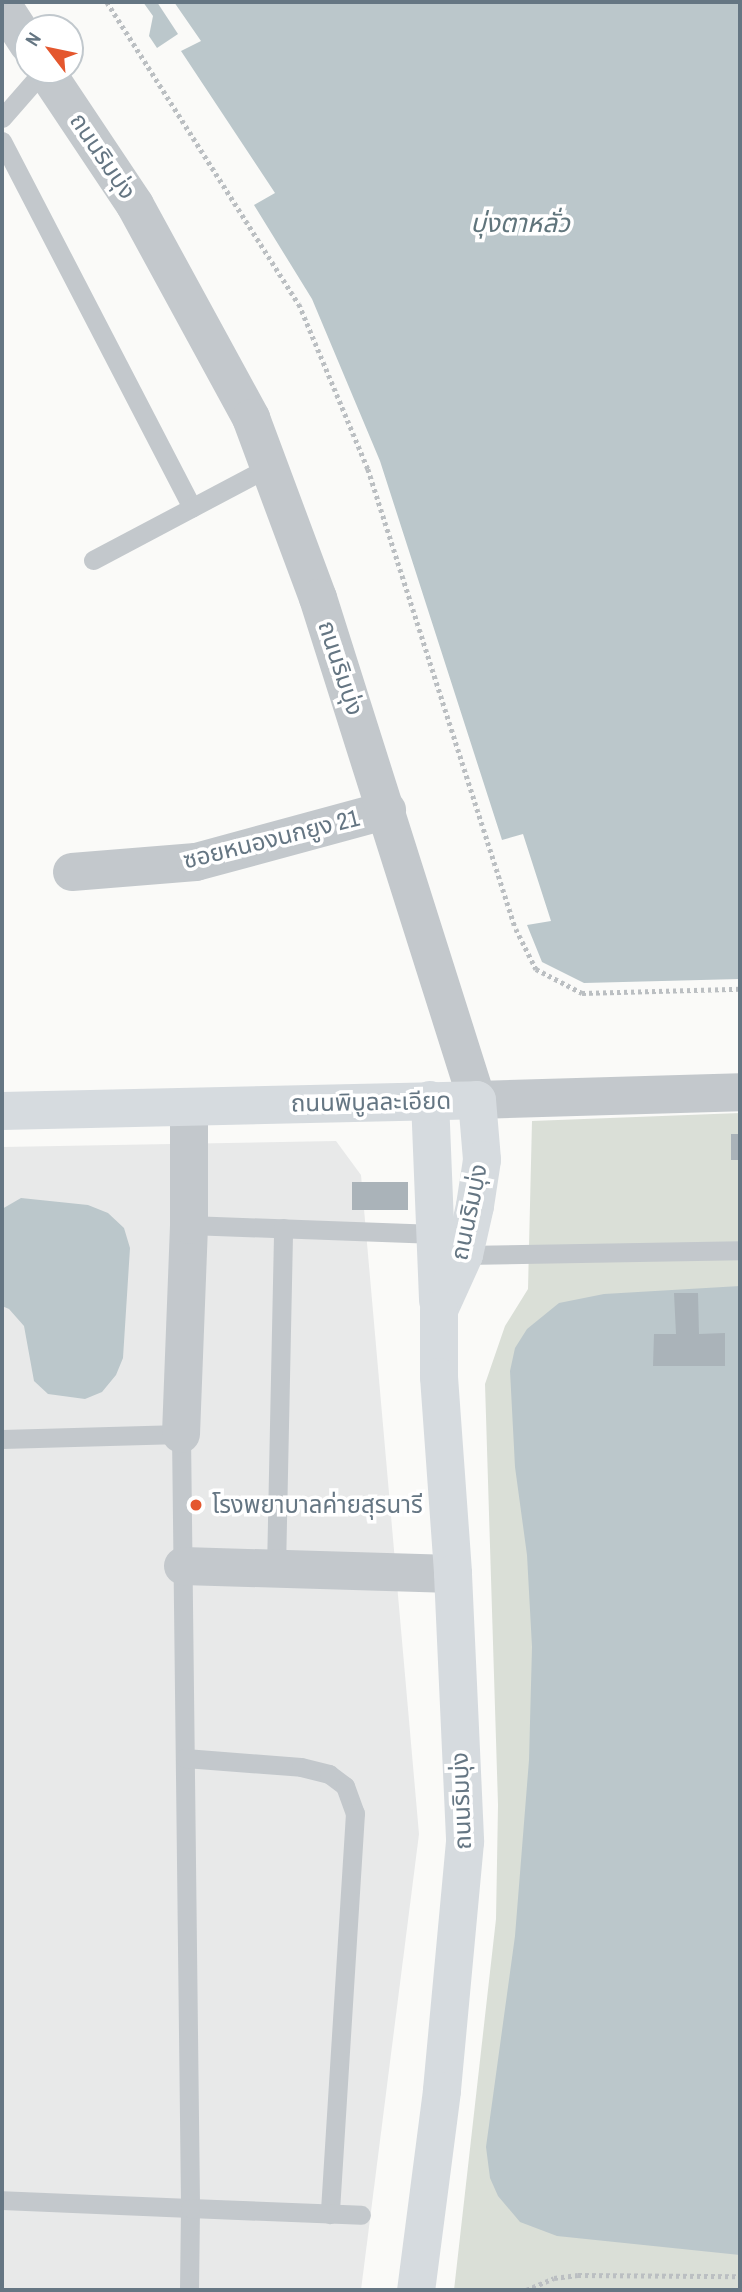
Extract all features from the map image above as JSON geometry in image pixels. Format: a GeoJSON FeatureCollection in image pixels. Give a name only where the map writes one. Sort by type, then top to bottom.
{"type":"FeatureCollection","features":[{"type":"Feature","properties":{"kind":"main road","name":"ถนนริมบุ่ง"},"geometry":{"type":"LineString","coordinates":[[430,1100],[450,1244]]}},
{"type":"Feature","properties":{"kind":"main road","name":"ถนนพิบูลละเอียด"},"geometry":{"type":"LineString","coordinates":[[2,1111],[477,1100]]}},
{"type":"Feature","properties":{"kind":"main road","name":"ถนนริมบุ่ง"},"geometry":{"type":"LineString","coordinates":[[416,2290],[442,2091],[465,1842],[453,1574],[439,1377],[439,1310],[450,1244],[482,1160],[477,1100]]}},
{"type":"Feature","properties":{"kind":"street"},"geometry":{"type":"LineString","coordinates":[[2,4],[14,22]]}},
{"type":"Feature","properties":{"kind":"street","name":"ถนนริมบุ่ง"},"geometry":{"type":"LineString","coordinates":[[54,84],[135,205],[251,418],[318,598],[477,1100]]}},
{"type":"Feature","properties":{"kind":"street","name":"ซอยหนองนกยูง 21"},"geometry":{"type":"LineString","coordinates":[[72,872],[196,862],[387,810]]}},
{"type":"Feature","properties":{"kind":"street","name":"ถนนพิบูลละเอียด"},"geometry":{"type":"LineString","coordinates":[[477,1100],[740,1092]]}},
{"type":"Feature","properties":{"kind":"street"},"geometry":{"type":"LineString","coordinates":[[181,1434],[189,1224],[189,1107]]}},
{"type":"Feature","properties":{"kind":"street"},"geometry":{"type":"LineString","coordinates":[[183,1566],[453,1574]]}},
{"type":"Feature","properties":{"kind":"lane"},"geometry":{"type":"LineString","coordinates":[[2,118],[32,84]]}},
{"type":"Feature","properties":{"kind":"lane"},"geometry":{"type":"LineString","coordinates":[[2,141],[192,508]]}},
{"type":"Feature","properties":{"kind":"lane"},"geometry":{"type":"LineString","coordinates":[[93,560],[269,467]]}},
{"type":"Feature","properties":{"kind":"lane"},"geometry":{"type":"LineString","coordinates":[[189,1224],[283,1228],[450,1244],[740,1250]]}},
{"type":"Feature","properties":{"kind":"lane"},"geometry":{"type":"LineString","coordinates":[[276,1569],[283,1228]]}},
{"type":"Feature","properties":{"kind":"lane"},"geometry":{"type":"LineString","coordinates":[[2,1439],[181,1434],[189,2290]]}},
{"type":"Feature","properties":{"kind":"lane"},"geometry":{"type":"LineString","coordinates":[[185,1758],[300,1767],[329,1773],[345,1786],[355,1813],[330,2214]]}},
{"type":"Feature","properties":{"kind":"lane"},"geometry":{"type":"LineString","coordinates":[[2,2200],[361,2215]]}},
{"type":"Feature","properties":{"kind":"path"},"geometry":{"type":"LineString","coordinates":[[107,2],[299,304],[368,469],[516,929],[536,969],[582,993],[740,989]]}},
{"type":"Feature","properties":{"kind":"path"},"geometry":{"type":"LineString","coordinates":[[526,2290],[554,2278],[578,2275],[740,2276]]}},
{"type":"Feature","properties":{"kind":"shaded area"},"geometry":{"type":"Polygon","coordinates":[[[740,1113],[740,2290],[454,2290],[496,1919],[498,1805],[485,1384],[505,1326],[528,1289],[532,1121],[740,1113]]]}},
{"type":"Feature","properties":{"kind":"shaded area","name":"โรงพยาบาลค่ายสุรนารี"},"geometry":{"type":"Polygon","coordinates":[[[336,1141],[361,1175],[419,1834],[361,2290],[2,2290],[2,1147],[336,1141]]]}},
{"type":"Feature","properties":{"kind":"water"},"geometry":{"type":"Polygon","coordinates":[[[143,2],[157,2],[178,34],[157,48],[149,36],[153,16],[143,2]]]}},
{"type":"Feature","properties":{"kind":"water","name":"บุ่งตาหลั่ว"},"geometry":{"type":"Polygon","coordinates":[[[174,2],[740,2],[740,979],[584,983],[542,962],[527,925],[551,921],[523,834],[502,840],[380,461],[312,299],[254,205],[275,193],[181,51],[201,41],[174,2]]]}},
{"type":"Feature","properties":{"kind":"water"},"geometry":{"type":"Polygon","coordinates":[[[21,1198],[88,1205],[108,1213],[124,1228],[130,1248],[123,1358],[116,1375],[102,1392],[85,1399],[48,1394],[34,1381],[24,1326],[9,1309],[2,1306],[2,1209],[21,1198]]]}},
{"type":"Feature","properties":{"kind":"water"},"geometry":{"type":"Polygon","coordinates":[[[740,1286],[740,2255],[557,2236],[520,2222],[498,2196],[490,2178],[486,2147],[515,1936],[529,1760],[532,1647],[527,1555],[515,1467],[510,1371],[515,1348],[527,1329],[559,1303],[604,1294],[740,1286]]]}},
{"type":"Feature","properties":{"kind":"building"},"geometry":{"type":"Polygon","coordinates":[[[731,1134],[740,1134],[740,1160],[731,1160],[731,1134]]]}},
{"type":"Feature","properties":{"kind":"building"},"geometry":{"type":"Polygon","coordinates":[[[352,1182],[408,1182],[408,1210],[352,1210],[352,1182]]]}},
{"type":"Feature","properties":{"kind":"building"},"geometry":{"type":"Polygon","coordinates":[[[674,1293],[698,1293],[699,1334],[725,1333],[725,1366],[653,1366],[654,1334],[676,1334],[674,1293]]]}},
{"type":"Feature","properties":{"kind":"place","name":"โรงพยาบาลค่ายสุรนารี"},"geometry":{"type":"Point","coordinates":[196,1505]}}]}
